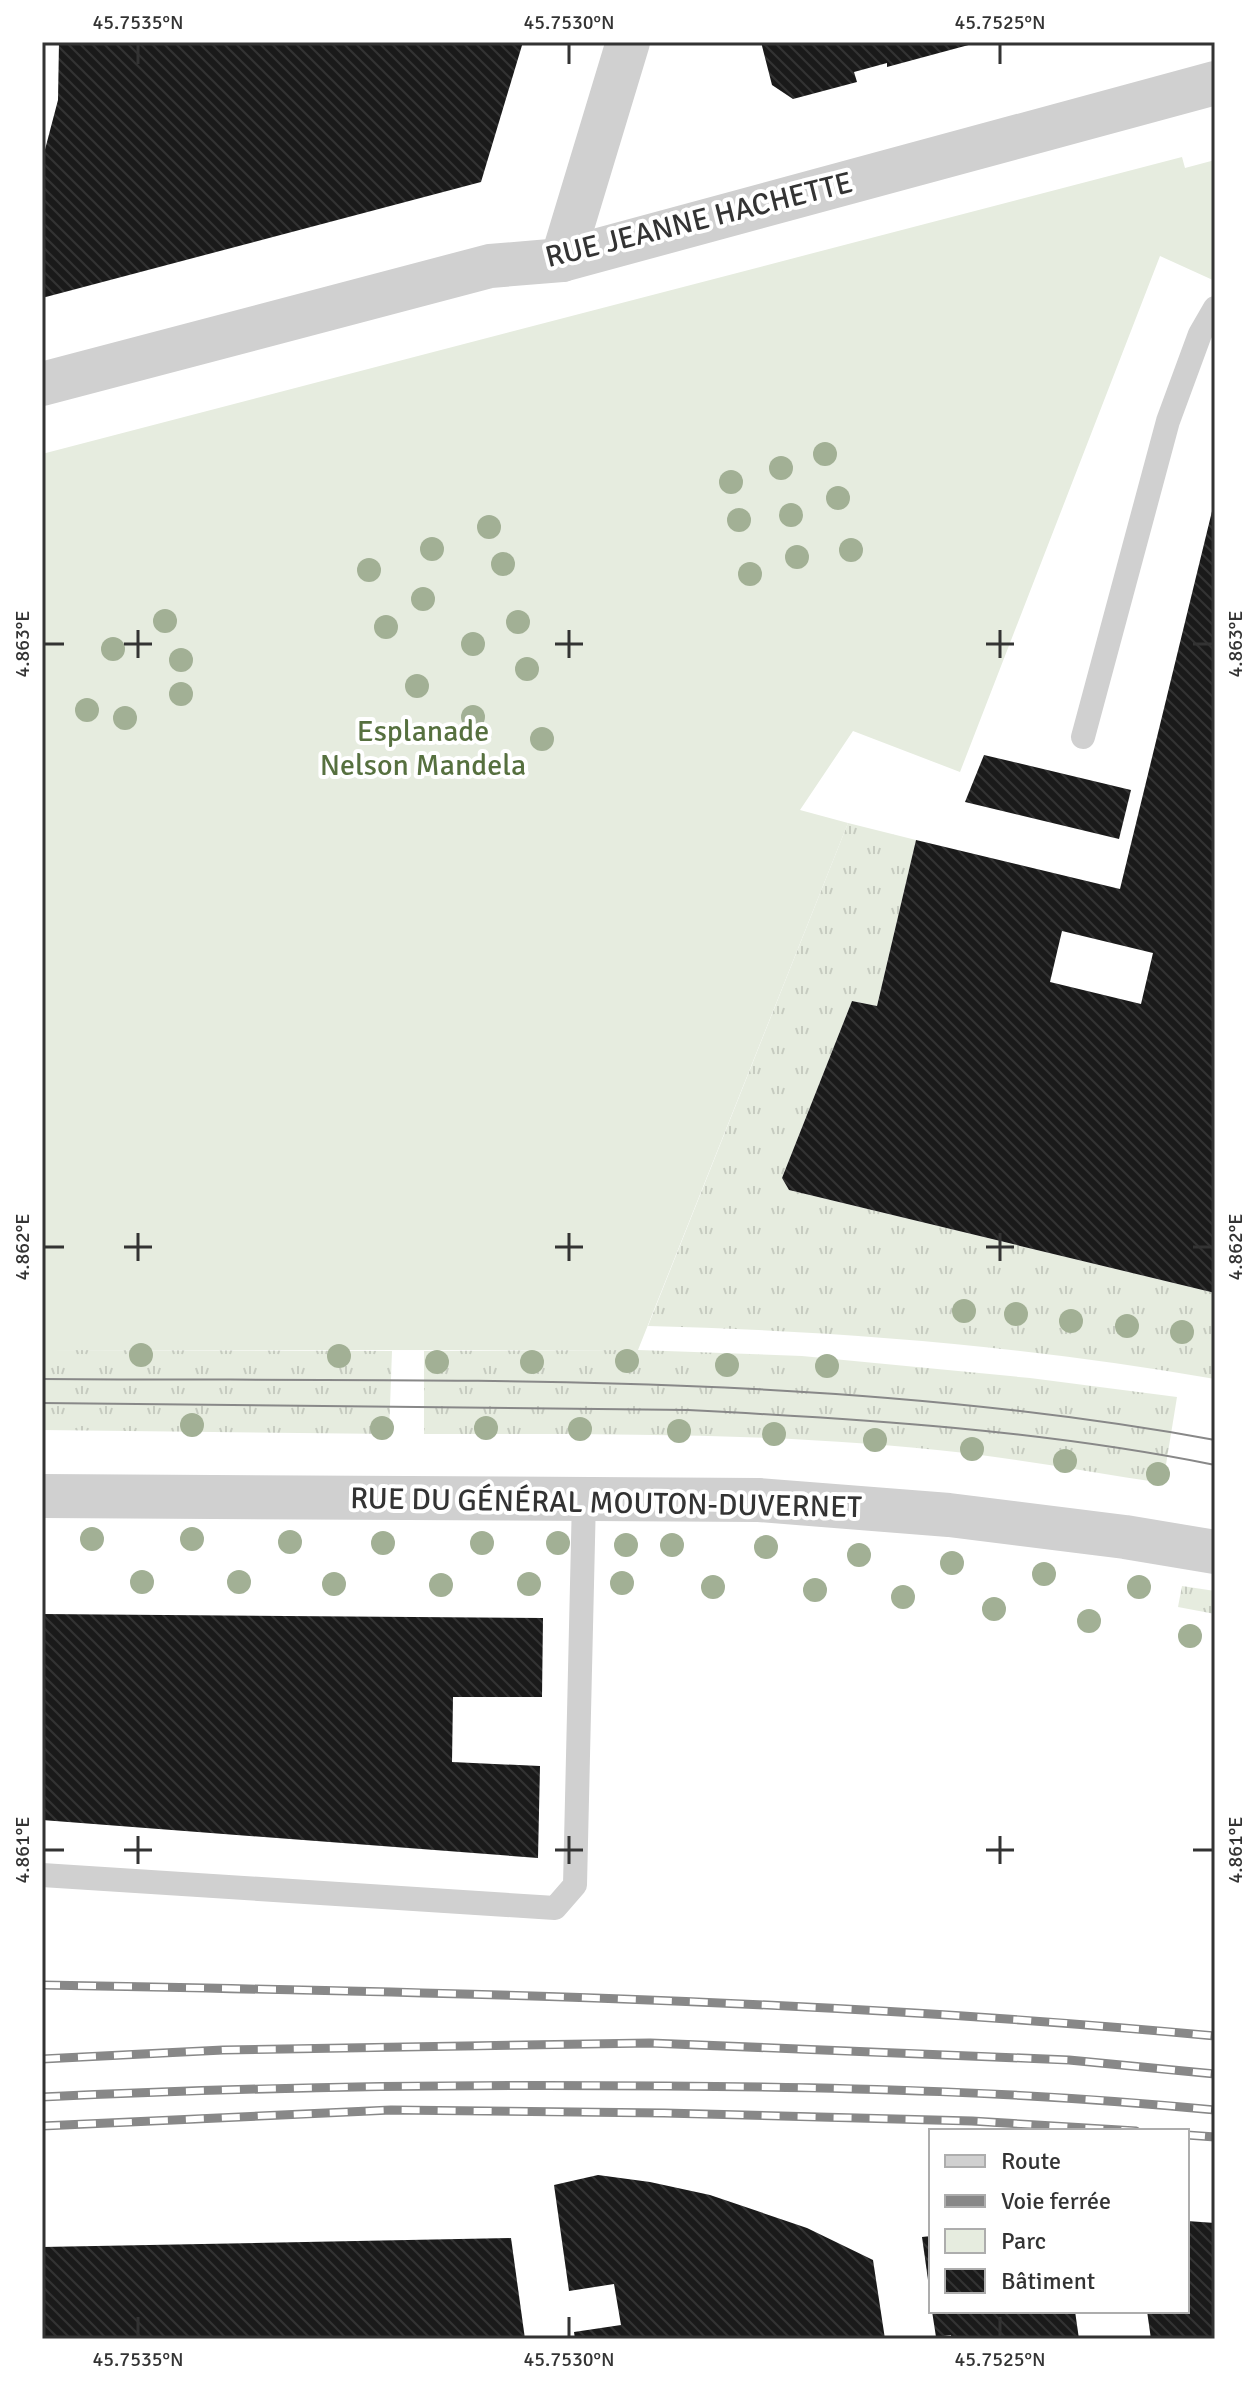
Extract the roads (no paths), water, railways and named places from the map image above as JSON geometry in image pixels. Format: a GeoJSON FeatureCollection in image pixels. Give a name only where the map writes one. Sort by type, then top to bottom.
{"type":"FeatureCollection","features":[{"type":"Feature","properties":{"kind":"street"},"geometry":{"type":"LineString","coordinates":[[562,260],[628,42]]}},
{"type":"Feature","properties":{"kind":"street","name":"RUE JEANNE HACHETTE"},"geometry":{"type":"LineString","coordinates":[[42,384],[490,266],[562,260],[1215,83]]}},
{"type":"Feature","properties":{"kind":"street","name":"RUE DU GÉNÉRAL MOUTON-DUVERNET"},"geometry":{"type":"LineString","coordinates":[[42,1496],[759,1500],[949,1515],[1215,1552]]}},
{"type":"Feature","properties":{"kind":"lane"},"geometry":{"type":"LineString","coordinates":[[1083,737],[1168,421],[1208,338],[1215,308]]}},
{"type":"Feature","properties":{"kind":"lane"},"geometry":{"type":"LineString","coordinates":[[42,1875],[555,1908],[575,1885],[584,1498]]}},
{"type":"Feature","properties":{"kind":"tram line"},"geometry":{"type":"LineString","coordinates":[[42,1379],[483,1381],[777,1390],[924,1401],[1070,1417],[1215,1440]]}},
{"type":"Feature","properties":{"kind":"tram line"},"geometry":{"type":"LineString","coordinates":[[42,1403],[688,1410],[953,1428],[1084,1443],[1215,1465]]}},
{"type":"Feature","properties":{"kind":"railway"},"geometry":{"type":"LineString","coordinates":[[42,1985],[483,1994],[776,2005],[1069,2023],[1215,2036]]}},
{"type":"Feature","properties":{"kind":"railway"},"geometry":{"type":"LineString","coordinates":[[42,2059],[223,2050],[650,2043],[1069,2060],[1215,2074]]}},
{"type":"Feature","properties":{"kind":"railway"},"geometry":{"type":"LineString","coordinates":[[42,2097],[354,2087],[734,2087],[1009,2095],[1215,2110]]}},
{"type":"Feature","properties":{"kind":"railway"},"geometry":{"type":"LineString","coordinates":[[42,2126],[391,2110],[972,2121],[1103,2129]]}},
{"type":"Feature","properties":{"kind":"railway"},"geometry":{"type":"LineString","coordinates":[[1189,2135],[1215,2137]]}},
{"type":"Feature","properties":{"kind":"park label","name":"Esplanade Nelson Mandela"},"geometry":{"type":"Point","coordinates":[423,748]}}]}
